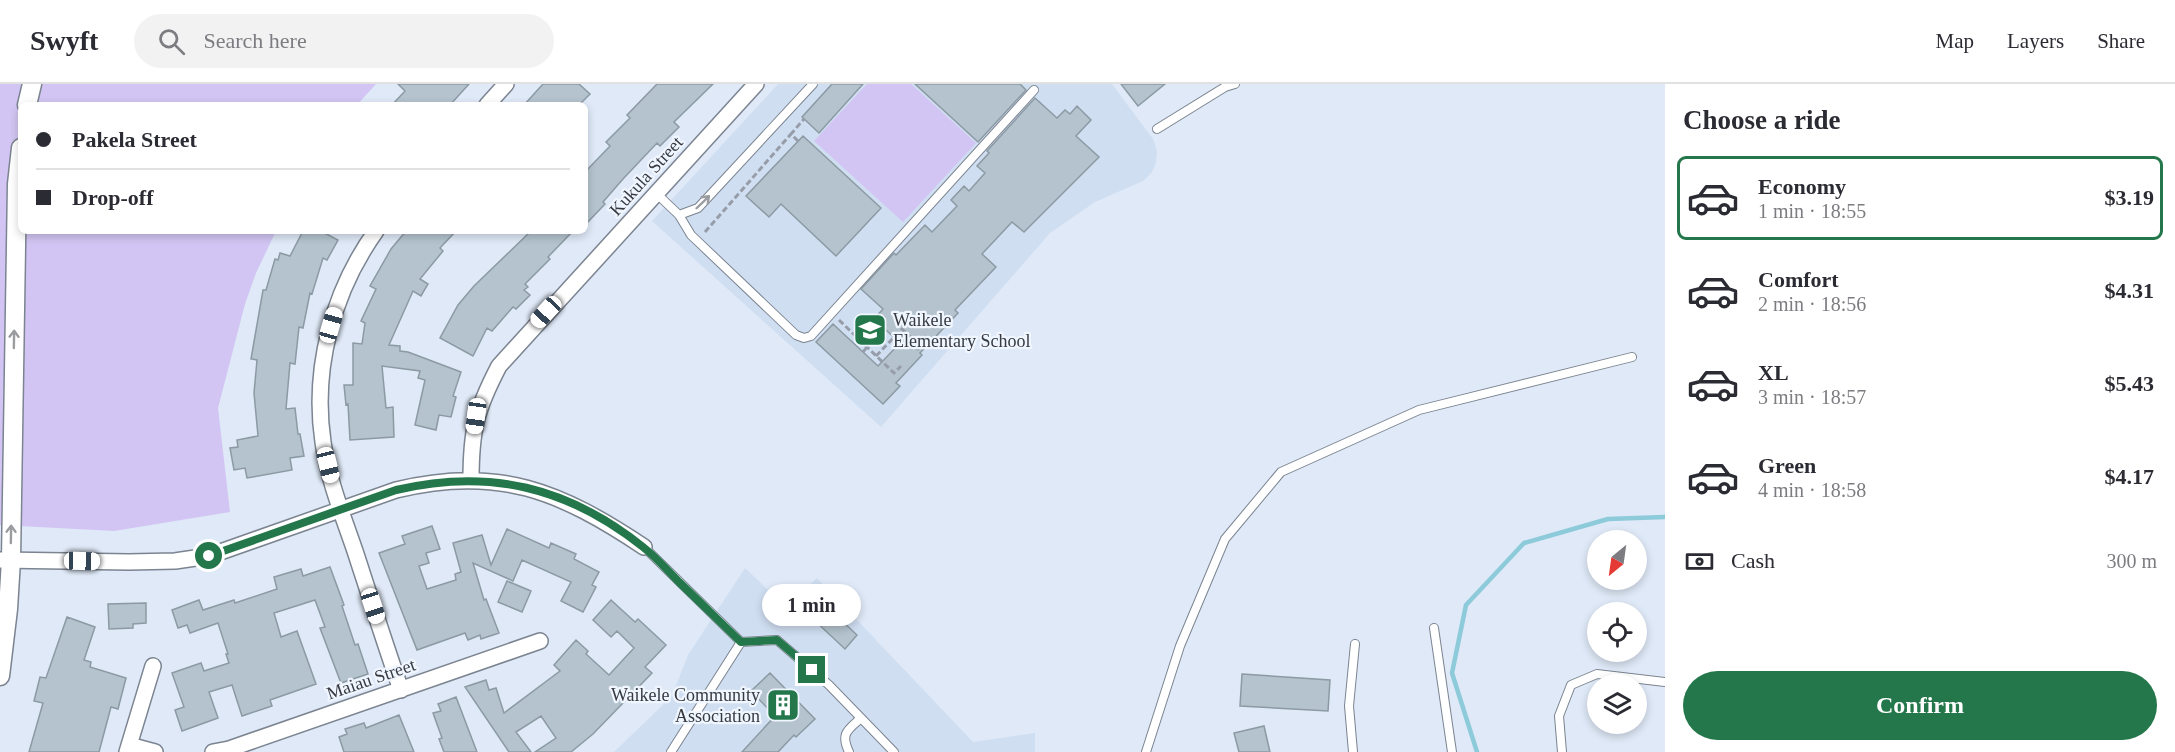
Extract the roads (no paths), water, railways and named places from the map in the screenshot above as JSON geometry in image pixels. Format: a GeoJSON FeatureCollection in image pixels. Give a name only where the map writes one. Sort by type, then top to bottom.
{"type":"FeatureCollection","features":[{"type":"Feature","properties":{"kind":"street"},"geometry":{"type":"LineString","coordinates":[[28,102],[32,84]]}},
{"type":"Feature","properties":{"kind":"street"},"geometry":{"type":"LineString","coordinates":[[490,102],[506,84]]}},
{"type":"Feature","properties":{"kind":"street","name":"Kukula Street"},"geometry":{"type":"LineString","coordinates":[[471,480],[471,446],[476,416],[499,366],[756,84]]}},
{"type":"Feature","properties":{"kind":"street"},"geometry":{"type":"LineString","coordinates":[[0,676],[8,609],[5,560],[18,177]]}},
{"type":"Feature","properties":{"kind":"street"},"geometry":{"type":"LineString","coordinates":[[374,234],[349,276],[336,309],[326,341],[321,371],[320,403],[323,442],[341,509],[401,690]]}},
{"type":"Feature","properties":{"kind":"street"},"geometry":{"type":"LineString","coordinates":[[5,560],[175,561],[209,556],[341,509],[420,484],[471,480],[489,480],[529,487],[571,503],[600,518],[644,547]]}},
{"type":"Feature","properties":{"kind":"street","name":"Maiau Street"},"geometry":{"type":"LineString","coordinates":[[213,752],[229,749],[540,641]]}},
{"type":"Feature","properties":{"kind":"street"},"geometry":{"type":"LineString","coordinates":[[153,666],[128,749],[155,752]]}},
{"type":"Feature","properties":{"kind":"lane"},"geometry":{"type":"LineString","coordinates":[[679,215],[698,208],[813,84]]}},
{"type":"Feature","properties":{"kind":"lane"},"geometry":{"type":"LineString","coordinates":[[1157,129],[1226,87],[1235,84]]}},
{"type":"Feature","properties":{"kind":"lane"},"geometry":{"type":"LineString","coordinates":[[657,194],[679,215],[691,235],[796,335],[804,338],[811,336],[1034,90]]}},
{"type":"Feature","properties":{"kind":"lane"},"geometry":{"type":"LineString","coordinates":[[1146,752],[1180,646],[1225,539],[1281,472],[1419,410],[1632,357]]}},
{"type":"Feature","properties":{"kind":"lane"},"geometry":{"type":"LineString","coordinates":[[644,547],[741,642],[777,640],[830,685],[894,752]]}},
{"type":"Feature","properties":{"kind":"lane"},"geometry":{"type":"LineString","coordinates":[[1434,628],[1452,752]]}},
{"type":"Feature","properties":{"kind":"lane"},"geometry":{"type":"LineString","coordinates":[[671,752],[741,642]]}},
{"type":"Feature","properties":{"kind":"lane"},"geometry":{"type":"LineString","coordinates":[[1353,752],[1349,706],[1355,644]]}},
{"type":"Feature","properties":{"kind":"lane"},"geometry":{"type":"LineString","coordinates":[[1562,752],[1559,716],[1571,685],[1597,674],[1665,682]]}},
{"type":"Feature","properties":{"kind":"lane"},"geometry":{"type":"LineString","coordinates":[[849,752],[844,742],[846,732],[861,718]]}},
{"type":"Feature","properties":{"kind":"waterway"},"geometry":{"type":"LineString","coordinates":[[1477,752],[1452,673],[1466,605],[1524,543],[1608,519],[1665,517]]}},
{"type":"Feature","properties":{"kind":"place","name":"Waikele Elementary School"},"geometry":{"type":"Point","coordinates":[870,330]}},
{"type":"Feature","properties":{"kind":"place","name":"Waikele Community Association"},"geometry":{"type":"Point","coordinates":[783,705]}}]}
